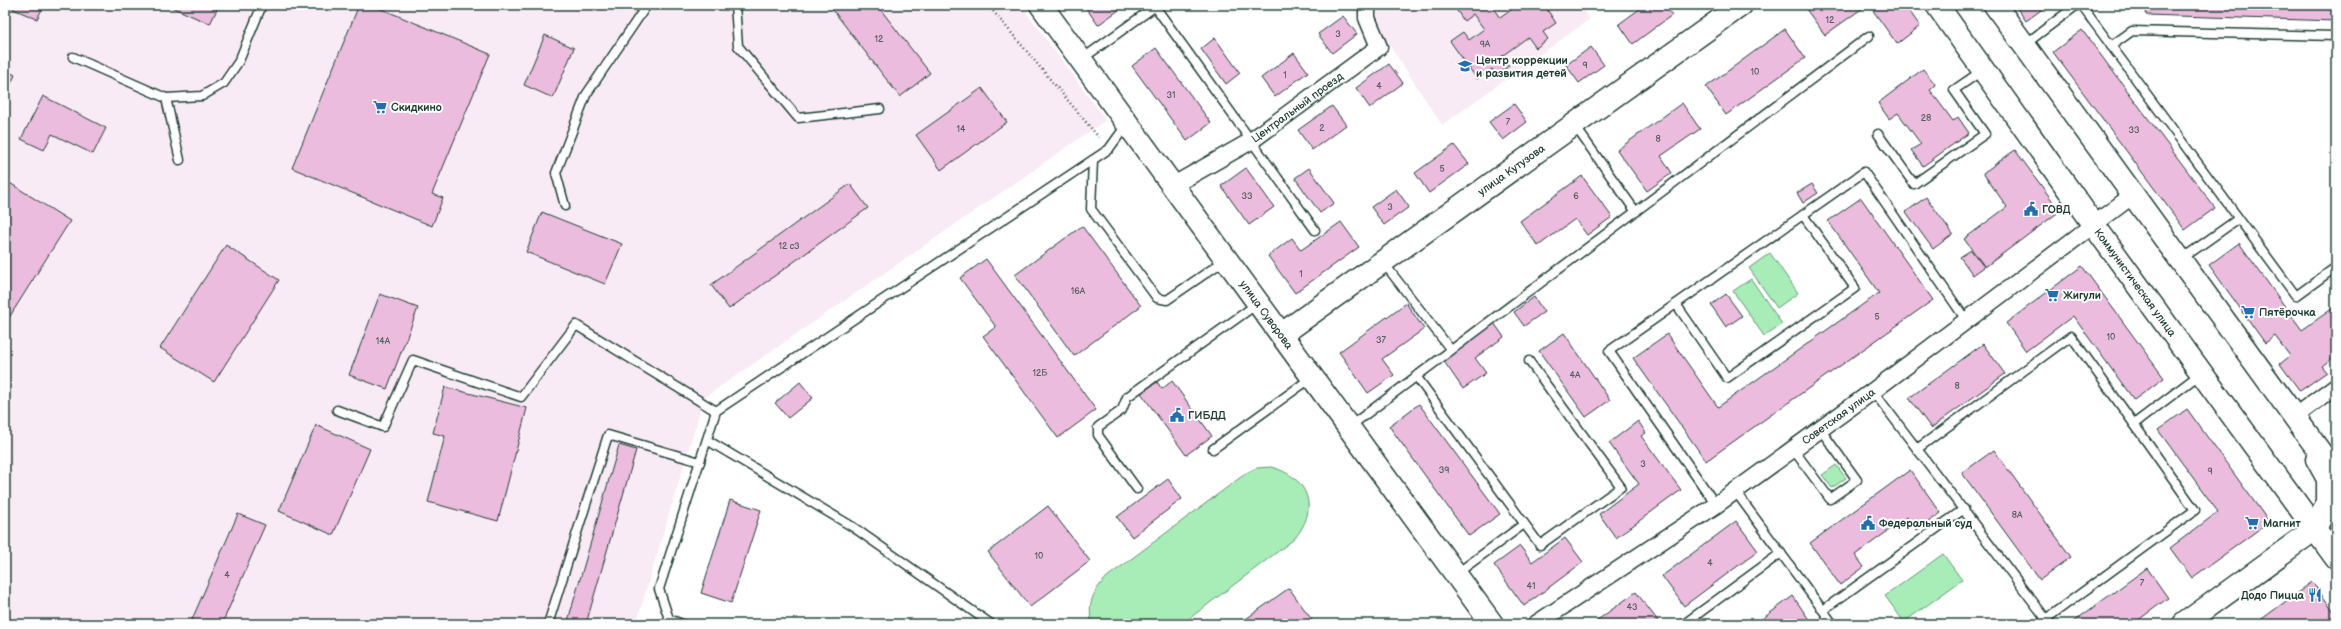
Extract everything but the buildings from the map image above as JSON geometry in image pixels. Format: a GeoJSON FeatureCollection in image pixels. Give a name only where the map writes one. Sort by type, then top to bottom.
{"type":"FeatureCollection","features":[{"type":"Feature","properties":{"kind":"main road","name":"улица Суворова"},"geometry":{"type":"LineString","coordinates":[[1041,5],[1082,59],[1172,186],[1227,258],[1492,624]]}},
{"type":"Feature","properties":{"kind":"main road","name":"улица Кутузова"},"geometry":{"type":"LineString","coordinates":[[1282,334],[1741,5]]}},
{"type":"Feature","properties":{"kind":"main road","name":"Коммунистическая улица"},"geometry":{"type":"LineString","coordinates":[[1937,5],[2093,224],[2336,558]]}},
{"type":"Feature","properties":{"kind":"main road"},"geometry":{"type":"LineString","coordinates":[[1994,5],[2336,474]]}},
{"type":"Feature","properties":{"kind":"main road"},"geometry":{"type":"LineString","coordinates":[[2184,624],[2315,529],[2328,502],[2328,479],[2294,417]]}},
{"type":"Feature","properties":{"kind":"main road"},"geometry":{"type":"LineString","coordinates":[[2315,529],[2336,531]]}},
{"type":"Feature","properties":{"kind":"street","name":"Центральный проезд"},"geometry":{"type":"LineString","coordinates":[[1172,186],[1251,141],[1380,47],[1367,18],[1366,5]]}},
{"type":"Feature","properties":{"kind":"street","name":"Советская улица"},"geometry":{"type":"LineString","coordinates":[[1536,624],[1716,505],[1873,391],[2133,195]]}},
{"type":"Feature","properties":{"kind":"street"},"geometry":{"type":"LineString","coordinates":[[2294,417],[2336,386]]}},
{"type":"Feature","properties":{"kind":"lane"},"geometry":{"type":"LineString","coordinates":[[73,57],[166,98],[202,96],[224,83],[239,61],[262,5]]}},
{"type":"Feature","properties":{"kind":"lane"},"geometry":{"type":"LineString","coordinates":[[565,206],[556,172],[586,95],[647,5]]}},
{"type":"Feature","properties":{"kind":"lane"},"geometry":{"type":"LineString","coordinates":[[736,5],[738,46],[798,118],[880,109]]}},
{"type":"Feature","properties":{"kind":"lane"},"geometry":{"type":"LineString","coordinates":[[1082,59],[1155,5],[1315,230]]}},
{"type":"Feature","properties":{"kind":"lane"},"geometry":{"type":"LineString","coordinates":[[2023,45],[2077,5]]}},
{"type":"Feature","properties":{"kind":"lane"},"geometry":{"type":"LineString","coordinates":[[2081,5],[2296,296],[2336,267]]}},
{"type":"Feature","properties":{"kind":"lane"},"geometry":{"type":"LineString","coordinates":[[2111,46],[2132,32],[2336,36]]}},
{"type":"Feature","properties":{"kind":"lane"},"geometry":{"type":"LineString","coordinates":[[1350,427],[1869,36]]}},
{"type":"Feature","properties":{"kind":"lane"},"geometry":{"type":"LineString","coordinates":[[1878,134],[1914,184],[1985,134],[1954,90],[1983,70]]}},
{"type":"Feature","properties":{"kind":"lane"},"geometry":{"type":"LineString","coordinates":[[166,98],[180,160]]}},
{"type":"Feature","properties":{"kind":"lane"},"geometry":{"type":"LineString","coordinates":[[682,624],[669,619],[659,589],[716,411],[1109,149],[1128,124]]}},
{"type":"Feature","properties":{"kind":"lane"},"geometry":{"type":"LineString","coordinates":[[1574,125],[1636,212]]}},
{"type":"Feature","properties":{"kind":"lane"},"geometry":{"type":"LineString","coordinates":[[1093,160],[1091,209],[1157,298],[1167,300],[1227,258]]}},
{"type":"Feature","properties":{"kind":"lane"},"geometry":{"type":"LineString","coordinates":[[1716,505],[1609,351],[1864,172],[1966,320]]}},
{"type":"Feature","properties":{"kind":"lane"},"geometry":{"type":"LineString","coordinates":[[1676,304],[1727,378],[1854,288],[1803,215]]}},
{"type":"Feature","properties":{"kind":"lane"},"geometry":{"type":"LineString","coordinates":[[2180,260],[2238,218]]}},
{"type":"Feature","properties":{"kind":"lane"},"geometry":{"type":"LineString","coordinates":[[1383,262],[1451,350]]}},
{"type":"Feature","properties":{"kind":"lane"},"geometry":{"type":"LineString","coordinates":[[1137,489],[1098,435],[1098,426],[1122,410],[1127,397],[1259,302]]}},
{"type":"Feature","properties":{"kind":"lane"},"geometry":{"type":"LineString","coordinates":[[337,410],[382,427],[413,360],[521,397],[576,325],[716,411]]}},
{"type":"Feature","properties":{"kind":"lane"},"geometry":{"type":"LineString","coordinates":[[1917,449],[2071,336],[2195,510],[2048,621],[2039,624]]}},
{"type":"Feature","properties":{"kind":"lane"},"geometry":{"type":"LineString","coordinates":[[1416,376],[1540,545],[1621,487],[1529,361]]}},
{"type":"Feature","properties":{"kind":"lane"},"geometry":{"type":"LineString","coordinates":[[2134,424],[2202,372]]}},
{"type":"Feature","properties":{"kind":"lane"},"geometry":{"type":"LineString","coordinates":[[1213,449],[1313,377]]}},
{"type":"Feature","properties":{"kind":"lane"},"geometry":{"type":"LineString","coordinates":[[1873,391],[2048,621]]}},
{"type":"Feature","properties":{"kind":"lane"},"geometry":{"type":"LineString","coordinates":[[1793,449],[1830,499],[1857,480],[1820,429]]}},
{"type":"Feature","properties":{"kind":"lane"},"geometry":{"type":"LineString","coordinates":[[548,624],[608,435],[700,462]]}},
{"type":"Feature","properties":{"kind":"lane"},"geometry":{"type":"LineString","coordinates":[[707,440],[853,527],[991,624]]}},
{"type":"Feature","properties":{"kind":"lane"},"geometry":{"type":"LineString","coordinates":[[1735,491],[1833,624]]}},
{"type":"Feature","properties":{"kind":"lane"},"geometry":{"type":"LineString","coordinates":[[1823,610],[1964,509]]}},
{"type":"Feature","properties":{"kind":"lane"},"geometry":{"type":"LineString","coordinates":[[1456,574],[1524,524]]}},
{"type":"Feature","properties":{"kind":"lane"},"geometry":{"type":"LineString","coordinates":[[1684,624],[1781,553]]}},
{"type":"Feature","properties":{"kind":"path"},"geometry":{"type":"LineString","coordinates":[[988,5],[1109,149]]}},
{"type":"Feature","properties":{"kind":"shaded area"},"geometry":{"type":"Polygon","coordinates":[[[5,5],[1021,5],[1106,120],[704,398],[636,624],[5,624],[5,5]]]}},
{"type":"Feature","properties":{"kind":"shaded area","name":"Центр коррекции и развития детей"},"geometry":{"type":"Polygon","coordinates":[[[1375,5],[1580,5],[1590,19],[1442,125],[1383,35],[1375,5]]]}},
{"type":"Feature","properties":{"kind":"green space"},"geometry":{"type":"Polygon","coordinates":[[[1770,253],[1798,293],[1777,308],[1749,268],[1770,253]]]}},
{"type":"Feature","properties":{"kind":"green space"},"geometry":{"type":"Polygon","coordinates":[[[1751,279],[1782,324],[1764,336],[1733,291],[1751,279]]]}},
{"type":"Feature","properties":{"kind":"green space"},"geometry":{"type":"Polygon","coordinates":[[[1836,465],[1846,478],[1832,488],[1822,475],[1836,465]]]}},
{"type":"Feature","properties":{"kind":"green space"},"geometry":{"type":"Polygon","coordinates":[[[1271,467],[1284,472],[1295,479],[1307,496],[1308,507],[1306,518],[1301,529],[1293,540],[1182,624],[1092,624],[1090,610],[1092,598],[1098,587],[1107,577],[1245,474],[1257,468],[1271,467]]]}},
{"type":"Feature","properties":{"kind":"green space"},"geometry":{"type":"Polygon","coordinates":[[[1943,554],[1962,580],[1904,622],[1885,596],[1943,554]]]}},
{"type":"Feature","properties":{"kind":"place","name":"Центр коррекции и развития детей"},"geometry":{"type":"Point","coordinates":[1465,66]}},
{"type":"Feature","properties":{"kind":"place","name":"Скидкино"},"geometry":{"type":"Point","coordinates":[380,107]}},
{"type":"Feature","properties":{"kind":"place","name":"ГОВД"},"geometry":{"type":"Point","coordinates":[2031,209]}},
{"type":"Feature","properties":{"kind":"place","name":"Жигули"},"geometry":{"type":"Point","coordinates":[2052,295]}},
{"type":"Feature","properties":{"kind":"place","name":"Пятёрочка"},"geometry":{"type":"Point","coordinates":[2248,312]}},
{"type":"Feature","properties":{"kind":"place","name":"ГИБДД"},"geometry":{"type":"Point","coordinates":[1177,415]}},
{"type":"Feature","properties":{"kind":"place","name":"Федеральный суд"},"geometry":{"type":"Point","coordinates":[1868,523]}},
{"type":"Feature","properties":{"kind":"place","name":"Магнит"},"geometry":{"type":"Point","coordinates":[2252,523]}},
{"type":"Feature","properties":{"kind":"place","name":"Додо Пицца"},"geometry":{"type":"Point","coordinates":[2315,595]}}]}
